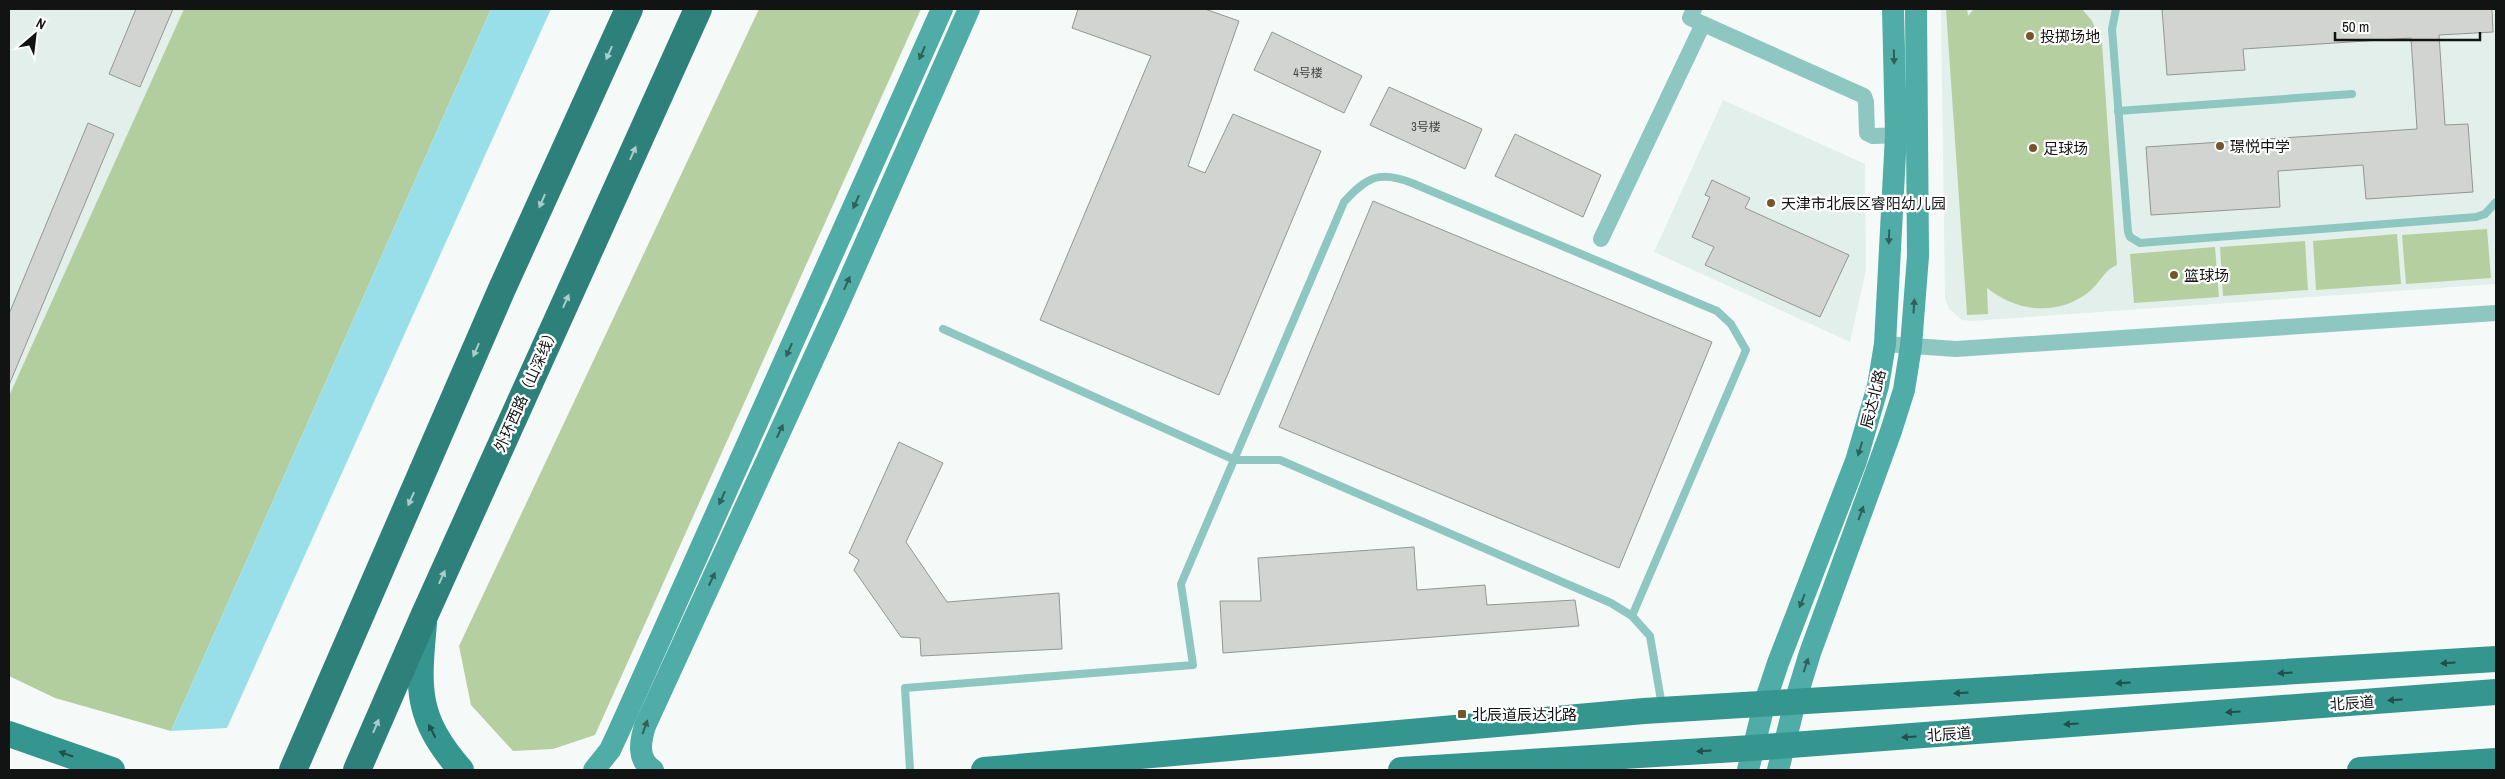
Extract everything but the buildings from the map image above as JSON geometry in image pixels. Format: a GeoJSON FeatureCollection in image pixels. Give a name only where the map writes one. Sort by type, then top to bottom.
{"type":"FeatureCollection","features":[{"type":"Feature","properties":{"kind":"highway"},"geometry":{"type":"LineString","coordinates":[[293,770],[497,300],[629,9]]}},
{"type":"Feature","properties":{"kind":"highway","name":"外环西路（山深线）"},"geometry":{"type":"LineString","coordinates":[[357,770],[424,614],[698,9]]}},
{"type":"Feature","properties":{"kind":"main road"},"geometry":{"type":"LineString","coordinates":[[424,614],[420,689],[428,722],[459,766]]}},
{"type":"Feature","properties":{"kind":"main road"},"geometry":{"type":"LineString","coordinates":[[984,770],[1662,710],[2496,660]]}},
{"type":"Feature","properties":{"kind":"main road","name":"北辰道"},"geometry":{"type":"LineString","coordinates":[[1401,770],[1781,758],[2494,691]]}},
{"type":"Feature","properties":{"kind":"main road"},"geometry":{"type":"LineString","coordinates":[[9,734],[112,770]]}},
{"type":"Feature","properties":{"kind":"main road"},"geometry":{"type":"LineString","coordinates":[[2360,770],[2496,761]]}},
{"type":"Feature","properties":{"kind":"street"},"geometry":{"type":"LineString","coordinates":[[594,770],[610,750],[618,733],[942,9]]}},
{"type":"Feature","properties":{"kind":"street"},"geometry":{"type":"LineString","coordinates":[[653,770],[644,762],[641,754],[644,726],[838,303],[969,9]]}},
{"type":"Feature","properties":{"kind":"street"},"geometry":{"type":"LineString","coordinates":[[1694,9],[1690,18],[1864,96],[1866,102],[1867,133],[1873,136],[1906,135]]}},
{"type":"Feature","properties":{"kind":"street","name":"辰达北路"},"geometry":{"type":"LineString","coordinates":[[1781,758],[1795,702],[1823,615],[1891,431],[1904,390],[1911,346],[1918,256],[1893,9]]}},
{"type":"Feature","properties":{"kind":"street","name":"辰达北路"},"geometry":{"type":"LineString","coordinates":[[1750,759],[1764,705],[1778,663],[1856,461],[1878,386],[1885,344],[1906,135],[1916,9]]}},
{"type":"Feature","properties":{"kind":"street"},"geometry":{"type":"LineString","coordinates":[[1601,239],[1703,24]]}},
{"type":"Feature","properties":{"kind":"street"},"geometry":{"type":"LineString","coordinates":[[1885,344],[1956,349],[2496,313]]}},
{"type":"Feature","properties":{"kind":"lane"},"geometry":{"type":"LineString","coordinates":[[2116,9],[2112,29],[2128,232],[2130,237],[2140,243],[2476,217],[2485,214],[2496,202]]}},
{"type":"Feature","properties":{"kind":"lane"},"geometry":{"type":"LineString","coordinates":[[2118,111],[2352,94]]}},
{"type":"Feature","properties":{"kind":"lane"},"geometry":{"type":"LineString","coordinates":[[910,770],[905,688],[1193,665],[1181,584],[1344,202],[1358,187],[1375,178],[1393,175],[1412,182],[1717,311],[1732,324],[1746,350],[1632,616]]}},
{"type":"Feature","properties":{"kind":"lane"},"geometry":{"type":"LineString","coordinates":[[943,329],[1235,460],[1280,460],[1611,603],[1632,616],[1650,636],[1662,710]]}},
{"type":"Feature","properties":{"kind":"shaded area"},"geometry":{"type":"Polygon","coordinates":[[[9,9],[184,9],[9,396],[9,9]]]}},
{"type":"Feature","properties":{"kind":"shaded area","name":"璟悦中学"},"geometry":{"type":"Polygon","coordinates":[[[1941,9],[2496,9],[2496,284],[1973,321],[1962,320],[1949,309],[1945,299],[1941,9]]]}},
{"type":"Feature","properties":{"kind":"shaded area","name":"天津市北辰区睿阳幼儿园"},"geometry":{"type":"Polygon","coordinates":[[[1723,100],[1865,164],[1866,270],[1850,342],[1654,252],[1723,100]]]}},
{"type":"Feature","properties":{"kind":"green space"},"geometry":{"type":"Polygon","coordinates":[[[184,9],[491,9],[171,731],[55,698],[9,676],[9,396],[184,9]]]}},
{"type":"Feature","properties":{"kind":"green space"},"geometry":{"type":"Polygon","coordinates":[[[759,9],[921,9],[595,735],[553,749],[513,751],[471,705],[459,646],[759,9]]]}},
{"type":"Feature","properties":{"kind":"green space"},"geometry":{"type":"Polygon","coordinates":[[[1946,9],[1967,9],[1968,16],[1974,9],[2082,9],[2092,21],[2102,43],[2117,265],[2105,273],[2090,291],[2065,305],[2051,308],[2024,306],[2011,302],[1987,288],[1988,314],[1967,315],[1946,9]]]}},
{"type":"Feature","properties":{"kind":"green space"},"geometry":{"type":"Polygon","coordinates":[[[2487,229],[2491,278],[2406,284],[2402,235],[2487,229]]]}},
{"type":"Feature","properties":{"kind":"green space"},"geometry":{"type":"Polygon","coordinates":[[[2397,234],[2401,284],[2316,290],[2313,241],[2397,234]]]}},
{"type":"Feature","properties":{"kind":"green space","name":"篮球场"},"geometry":{"type":"Polygon","coordinates":[[[2305,241],[2308,290],[2223,296],[2220,247],[2305,241]]]}},
{"type":"Feature","properties":{"kind":"green space","name":"篮球场"},"geometry":{"type":"Polygon","coordinates":[[[2215,247],[2219,297],[2134,303],[2130,254],[2215,247]]]}},
{"type":"Feature","properties":{"kind":"water"},"geometry":{"type":"Polygon","coordinates":[[[491,9],[551,9],[227,728],[171,731],[491,9]]]}},
{"type":"Feature","properties":{"kind":"place","name":"投掷场地"},"geometry":{"type":"Point","coordinates":[2030,36]}},
{"type":"Feature","properties":{"kind":"place","name":"璟悦中学"},"geometry":{"type":"Point","coordinates":[2220,146]}},
{"type":"Feature","properties":{"kind":"place","name":"足球场"},"geometry":{"type":"Point","coordinates":[2033,148]}},
{"type":"Feature","properties":{"kind":"place","name":"天津市北辰区睿阳幼儿园"},"geometry":{"type":"Point","coordinates":[1771,203]}},
{"type":"Feature","properties":{"kind":"place","name":"篮球场"},"geometry":{"type":"Point","coordinates":[2174,275]}},
{"type":"Feature","properties":{"kind":"place","name":"北辰道辰达北路"},"geometry":{"type":"Point","coordinates":[1462,714]}}]}
